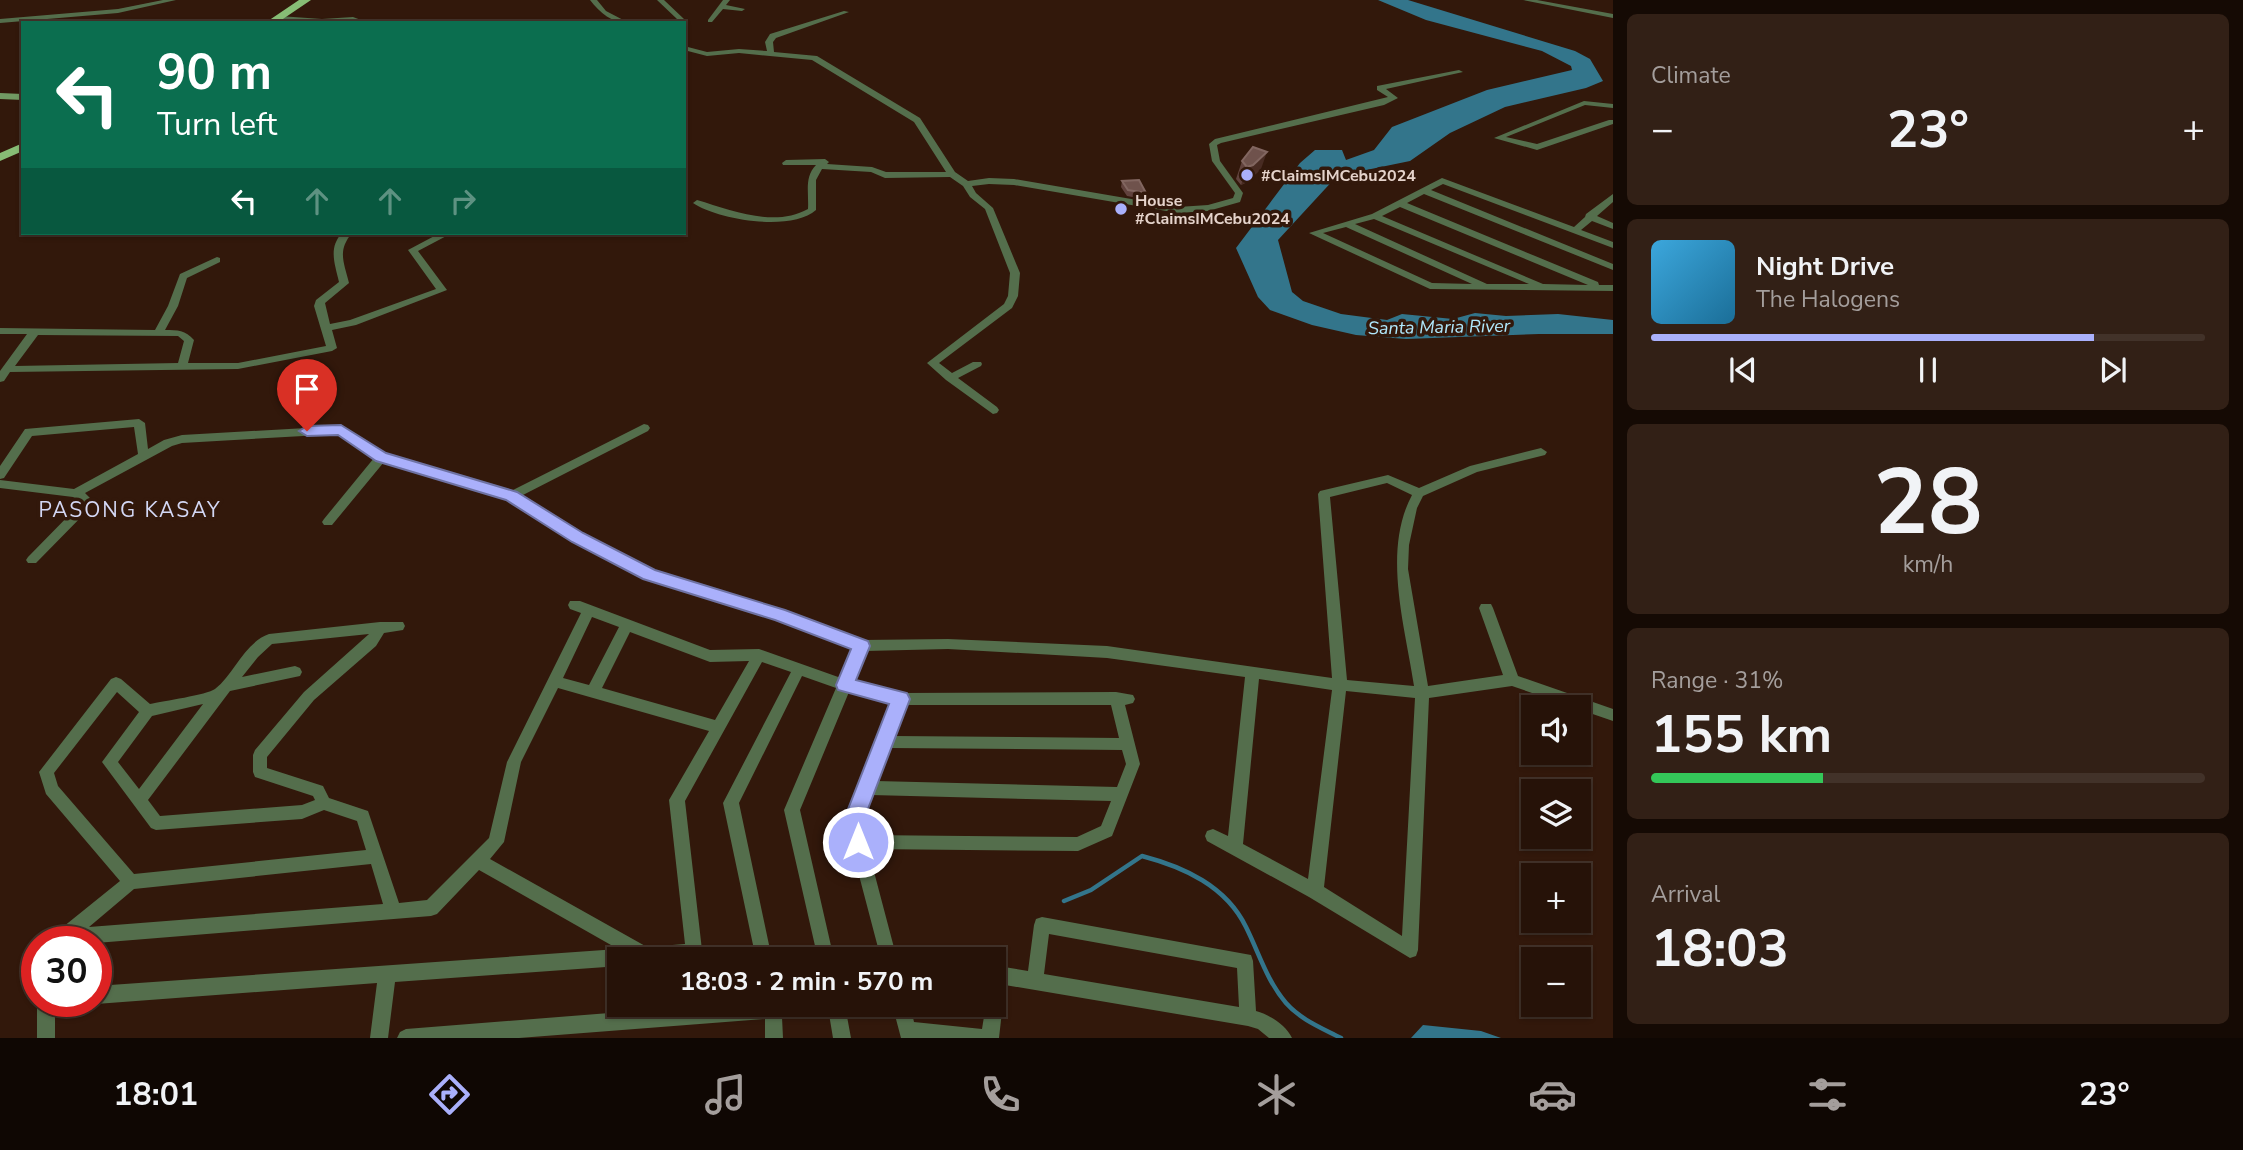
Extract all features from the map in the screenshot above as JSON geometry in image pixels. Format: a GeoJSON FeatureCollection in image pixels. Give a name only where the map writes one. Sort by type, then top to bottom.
{"type":"FeatureCollection","features":[{"type":"Feature","properties":{"kind":"main road"},"geometry":{"type":"LineString","coordinates":[[274,20],[306,0]]}},
{"type":"Feature","properties":{"kind":"main road"},"geometry":{"type":"LineString","coordinates":[[0,158],[21,148]]}},
{"type":"Feature","properties":{"kind":"street"},"geometry":{"type":"LineString","coordinates":[[0,21],[118,11],[173,0]]}},
{"type":"Feature","properties":{"kind":"street"},"geometry":{"type":"LineString","coordinates":[[593,0],[604,12],[622,21]]}},
{"type":"Feature","properties":{"kind":"street"},"geometry":{"type":"LineString","coordinates":[[660,0],[682,20],[679,21]]}},
{"type":"Feature","properties":{"kind":"street"},"geometry":{"type":"LineString","coordinates":[[710,21],[724,3],[740,13],[749,0]]}},
{"type":"Feature","properties":{"kind":"street"},"geometry":{"type":"LineString","coordinates":[[1526,0],[1613,16]]}},
{"type":"Feature","properties":{"kind":"street"},"geometry":{"type":"LineString","coordinates":[[1599,14],[1595,6],[1613,8]]}},
{"type":"Feature","properties":{"kind":"street"},"geometry":{"type":"LineString","coordinates":[[771,54],[768,44],[774,36],[846,12]]}},
{"type":"Feature","properties":{"kind":"street"},"geometry":{"type":"LineString","coordinates":[[274,20],[360,21]]}},
{"type":"Feature","properties":{"kind":"street"},"geometry":{"type":"LineString","coordinates":[[686,48],[708,54],[739,51],[802,56],[823,62],[917,120],[952,174],[966,184],[973,195],[989,208],[1014,273],[1013,296],[1008,306],[932,363],[993,410]]}},
{"type":"Feature","properties":{"kind":"street"},"geometry":{"type":"LineString","coordinates":[[966,184],[1014,182],[1142,206],[1178,210],[1228,204],[1237,200],[1239,193],[1216,161],[1213,144],[1218,141],[1381,103],[1394,99],[1380,88],[1459,72]]}},
{"type":"Feature","properties":{"kind":"street"},"geometry":{"type":"LineString","coordinates":[[0,96],[21,97]]}},
{"type":"Feature","properties":{"kind":"street"},"geometry":{"type":"LineString","coordinates":[[1584,103],[1610,106],[1612,124],[1540,147],[1498,138],[1584,103]]}},
{"type":"Feature","properties":{"kind":"street"},"geometry":{"type":"LineString","coordinates":[[786,163],[818,161],[835,166]]}},
{"type":"Feature","properties":{"kind":"street"},"geometry":{"type":"LineString","coordinates":[[697,203],[757,218],[794,219],[812,210],[812,176],[815,169],[824,165],[872,170],[886,175],[952,174]]}},
{"type":"Feature","properties":{"kind":"street"},"geometry":{"type":"LineString","coordinates":[[1608,288],[1430,286],[1314,233],[1375,216],[1442,180],[1613,244]]}},
{"type":"Feature","properties":{"kind":"street"},"geometry":{"type":"LineString","coordinates":[[1423,190],[1613,267]]}},
{"type":"Feature","properties":{"kind":"street"},"geometry":{"type":"LineString","coordinates":[[1576,230],[1589,216],[1609,206],[1613,197]]}},
{"type":"Feature","properties":{"kind":"street"},"geometry":{"type":"LineString","coordinates":[[1401,204],[1608,288]]}},
{"type":"Feature","properties":{"kind":"street"},"geometry":{"type":"LineString","coordinates":[[1375,216],[1544,287]]}},
{"type":"Feature","properties":{"kind":"street"},"geometry":{"type":"LineString","coordinates":[[1589,216],[1613,226]]}},
{"type":"Feature","properties":{"kind":"street"},"geometry":{"type":"LineString","coordinates":[[1349,225],[1488,287]]}},
{"type":"Feature","properties":{"kind":"street"},"geometry":{"type":"LineString","coordinates":[[4,374],[238,366],[332,348],[318,306],[344,283],[336,248],[338,241],[345,235]]}},
{"type":"Feature","properties":{"kind":"street"},"geometry":{"type":"LineString","coordinates":[[325,328],[391,310],[442,290],[413,250],[443,235]]}},
{"type":"Feature","properties":{"kind":"street"},"geometry":{"type":"LineString","coordinates":[[159,331],[173,306],[183,276],[217,260]]}},
{"type":"Feature","properties":{"kind":"street"},"geometry":{"type":"LineString","coordinates":[[4,374],[36,330]]}},
{"type":"Feature","properties":{"kind":"street"},"geometry":{"type":"LineString","coordinates":[[0,331],[181,333],[189,340],[182,368]]}},
{"type":"Feature","properties":{"kind":"street"},"geometry":{"type":"LineString","coordinates":[[950,378],[976,364]]}},
{"type":"Feature","properties":{"kind":"street"},"geometry":{"type":"LineString","coordinates":[[0,475],[29,432],[139,422],[143,454]]}},
{"type":"Feature","properties":{"kind":"street"},"geometry":{"type":"LineString","coordinates":[[512,496],[644,428]]}},
{"type":"Feature","properties":{"kind":"street"},"geometry":{"type":"LineString","coordinates":[[76,493],[143,454],[182,439],[332,430],[347,433],[381,457],[512,496],[577,538],[649,575],[779,615],[862,646],[948,644],[1107,652],[1340,685],[1422,693],[1512,680],[1613,715]]}},
{"type":"Feature","properties":{"kind":"street"},"geometry":{"type":"LineString","coordinates":[[1213,836],[1315,891],[1410,950],[1422,693],[1402,569],[1403,545],[1411,508],[1419,493],[1474,468],[1541,452]]}},
{"type":"Feature","properties":{"kind":"street"},"geometry":{"type":"LineString","coordinates":[[328,522],[381,457]]}},
{"type":"Feature","properties":{"kind":"street"},"geometry":{"type":"LineString","coordinates":[[1315,891],[1340,685],[1324,494],[1388,480],[1419,493]]}},
{"type":"Feature","properties":{"kind":"street"},"geometry":{"type":"LineString","coordinates":[[0,484],[76,493],[84,498],[86,505],[32,560]]}},
{"type":"Feature","properties":{"kind":"street"},"geometry":{"type":"LineString","coordinates":[[112,935],[432,908],[496,842],[513,762],[554,681],[582,608],[710,656],[759,655],[845,685],[901,699],[1122,699],[1133,764],[1107,831],[1078,844],[858,842]]}},
{"type":"Feature","properties":{"kind":"street"},"geometry":{"type":"LineString","coordinates":[[1486,608],[1512,680]]}},
{"type":"Feature","properties":{"kind":"street"},"geometry":{"type":"LineString","coordinates":[[593,692],[627,625]]}},
{"type":"Feature","properties":{"kind":"street"},"geometry":{"type":"LineString","coordinates":[[139,800],[253,653],[269,639],[398,626]]}},
{"type":"Feature","properties":{"kind":"street"},"geometry":{"type":"LineString","coordinates":[[324,803],[318,791],[260,772],[260,755],[309,696],[371,642],[380,627]]}},
{"type":"Feature","properties":{"kind":"street"},"geometry":{"type":"LineString","coordinates":[[823,947],[792,810],[862,646]]}},
{"type":"Feature","properties":{"kind":"street"},"geometry":{"type":"LineString","coordinates":[[693,947],[677,800],[759,655]]}},
{"type":"Feature","properties":{"kind":"street"},"geometry":{"type":"LineString","coordinates":[[761,947],[731,803],[799,669]]}},
{"type":"Feature","properties":{"kind":"street"},"geometry":{"type":"LineString","coordinates":[[295,672],[148,711],[109,762],[156,823],[302,812],[324,803],[363,816],[394,911]]}},
{"type":"Feature","properties":{"kind":"street"},"geometry":{"type":"LineString","coordinates":[[1235,847],[1254,672]]}},
{"type":"Feature","properties":{"kind":"street"},"geometry":{"type":"LineString","coordinates":[[554,681],[718,727]]}},
{"type":"Feature","properties":{"kind":"street"},"geometry":{"type":"LineString","coordinates":[[131,882],[51,789],[46,772],[116,683],[148,711]]}},
{"type":"Feature","properties":{"kind":"street"},"geometry":{"type":"LineString","coordinates":[[886,947],[853,822],[901,699]]}},
{"type":"Feature","properties":{"kind":"street"},"geometry":{"type":"LineString","coordinates":[[884,742],[1128,744]]}},
{"type":"Feature","properties":{"kind":"street"},"geometry":{"type":"LineString","coordinates":[[866,788],[1122,794]]}},
{"type":"Feature","properties":{"kind":"street"},"geometry":{"type":"LineString","coordinates":[[79,926],[131,882],[376,856]]}},
{"type":"Feature","properties":{"kind":"street"},"geometry":{"type":"LineString","coordinates":[[478,861],[631,947]]}},
{"type":"Feature","properties":{"kind":"street"},"geometry":{"type":"LineString","coordinates":[[1035,981],[1042,925],[1245,961],[1248,1017]]}},
{"type":"Feature","properties":{"kind":"street"},"geometry":{"type":"LineString","coordinates":[[112,994],[607,959]]}},
{"type":"Feature","properties":{"kind":"street"},"geometry":{"type":"LineString","coordinates":[[379,1038],[387,974]]}},
{"type":"Feature","properties":{"kind":"street"},"geometry":{"type":"LineString","coordinates":[[904,1017],[909,1034],[988,1038],[998,975],[1248,1017],[1263,1022],[1283,1038]]}},
{"type":"Feature","properties":{"kind":"street"},"geometry":{"type":"LineString","coordinates":[[46,1017],[46,1038]]}},
{"type":"Feature","properties":{"kind":"street"},"geometry":{"type":"LineString","coordinates":[[408,1038],[637,1017]]}},
{"type":"Feature","properties":{"kind":"street"},"geometry":{"type":"LineString","coordinates":[[774,1017],[774,1038]]}},
{"type":"Feature","properties":{"kind":"street"},"geometry":{"type":"LineString","coordinates":[[838,1017],[842,1038]]}},
{"type":"Feature","properties":{"kind":"water","name":"Santa Maria River"},"geometry":{"type":"Polygon","coordinates":[[[1378,0],[1408,0],[1575,51],[1590,59],[1603,81],[1586,88],[1505,107],[1450,133],[1410,161],[1337,176],[1278,240],[1292,292],[1303,301],[1341,314],[1387,320],[1402,314],[1453,319],[1475,313],[1506,316],[1558,314],[1613,320],[1613,334],[1406,339],[1356,335],[1312,325],[1270,310],[1258,297],[1236,248],[1300,163],[1315,150],[1342,150],[1346,160],[1374,150],[1392,127],[1487,90],[1572,70],[1571,66],[1542,51],[1426,20],[1378,0]]]}},
{"type":"Feature","properties":{"kind":"water"},"geometry":{"type":"Polygon","coordinates":[[[1423,1025],[1481,1031],[1501,1038],[1411,1038],[1423,1025]]]}},
{"type":"Feature","properties":{"kind":"building"},"geometry":{"type":"Polygon","coordinates":[[[1253,147],[1267,152],[1247,167],[1242,161],[1253,147]]]}},
{"type":"Feature","properties":{"kind":"building"},"geometry":{"type":"Polygon","coordinates":[[[1139,180],[1146,193],[1128,190],[1122,181],[1139,180]]]}},
{"type":"Feature","properties":{"kind":"waterway"},"geometry":{"type":"LineString","coordinates":[[1064,901],[1091,890],[1142,856],[1188,872],[1215,889],[1238,913],[1268,976],[1286,1003],[1305,1019],[1341,1038]]}},
{"type":"Feature","properties":{"kind":"place","name":"#ClaimsIMCebu2024"},"geometry":{"type":"Point","coordinates":[1247,175]}},
{"type":"Feature","properties":{"kind":"place","name":"House #ClaimsIMCebu2024"},"geometry":{"type":"Point","coordinates":[1121,209]}},
{"type":"Feature","properties":{"kind":"district","name":"PASONG KASAY"},"geometry":{"type":"Point","coordinates":[130,510]}},
{"type":"Feature","properties":{"kind":"route"},"geometry":{"type":"LineString","coordinates":[[307,431],[341,430],[381,457],[512,496],[577,538],[615,555],[649,575],[779,615],[862,646],[845,685],[901,699],[853,822],[858,842]]}}]}
